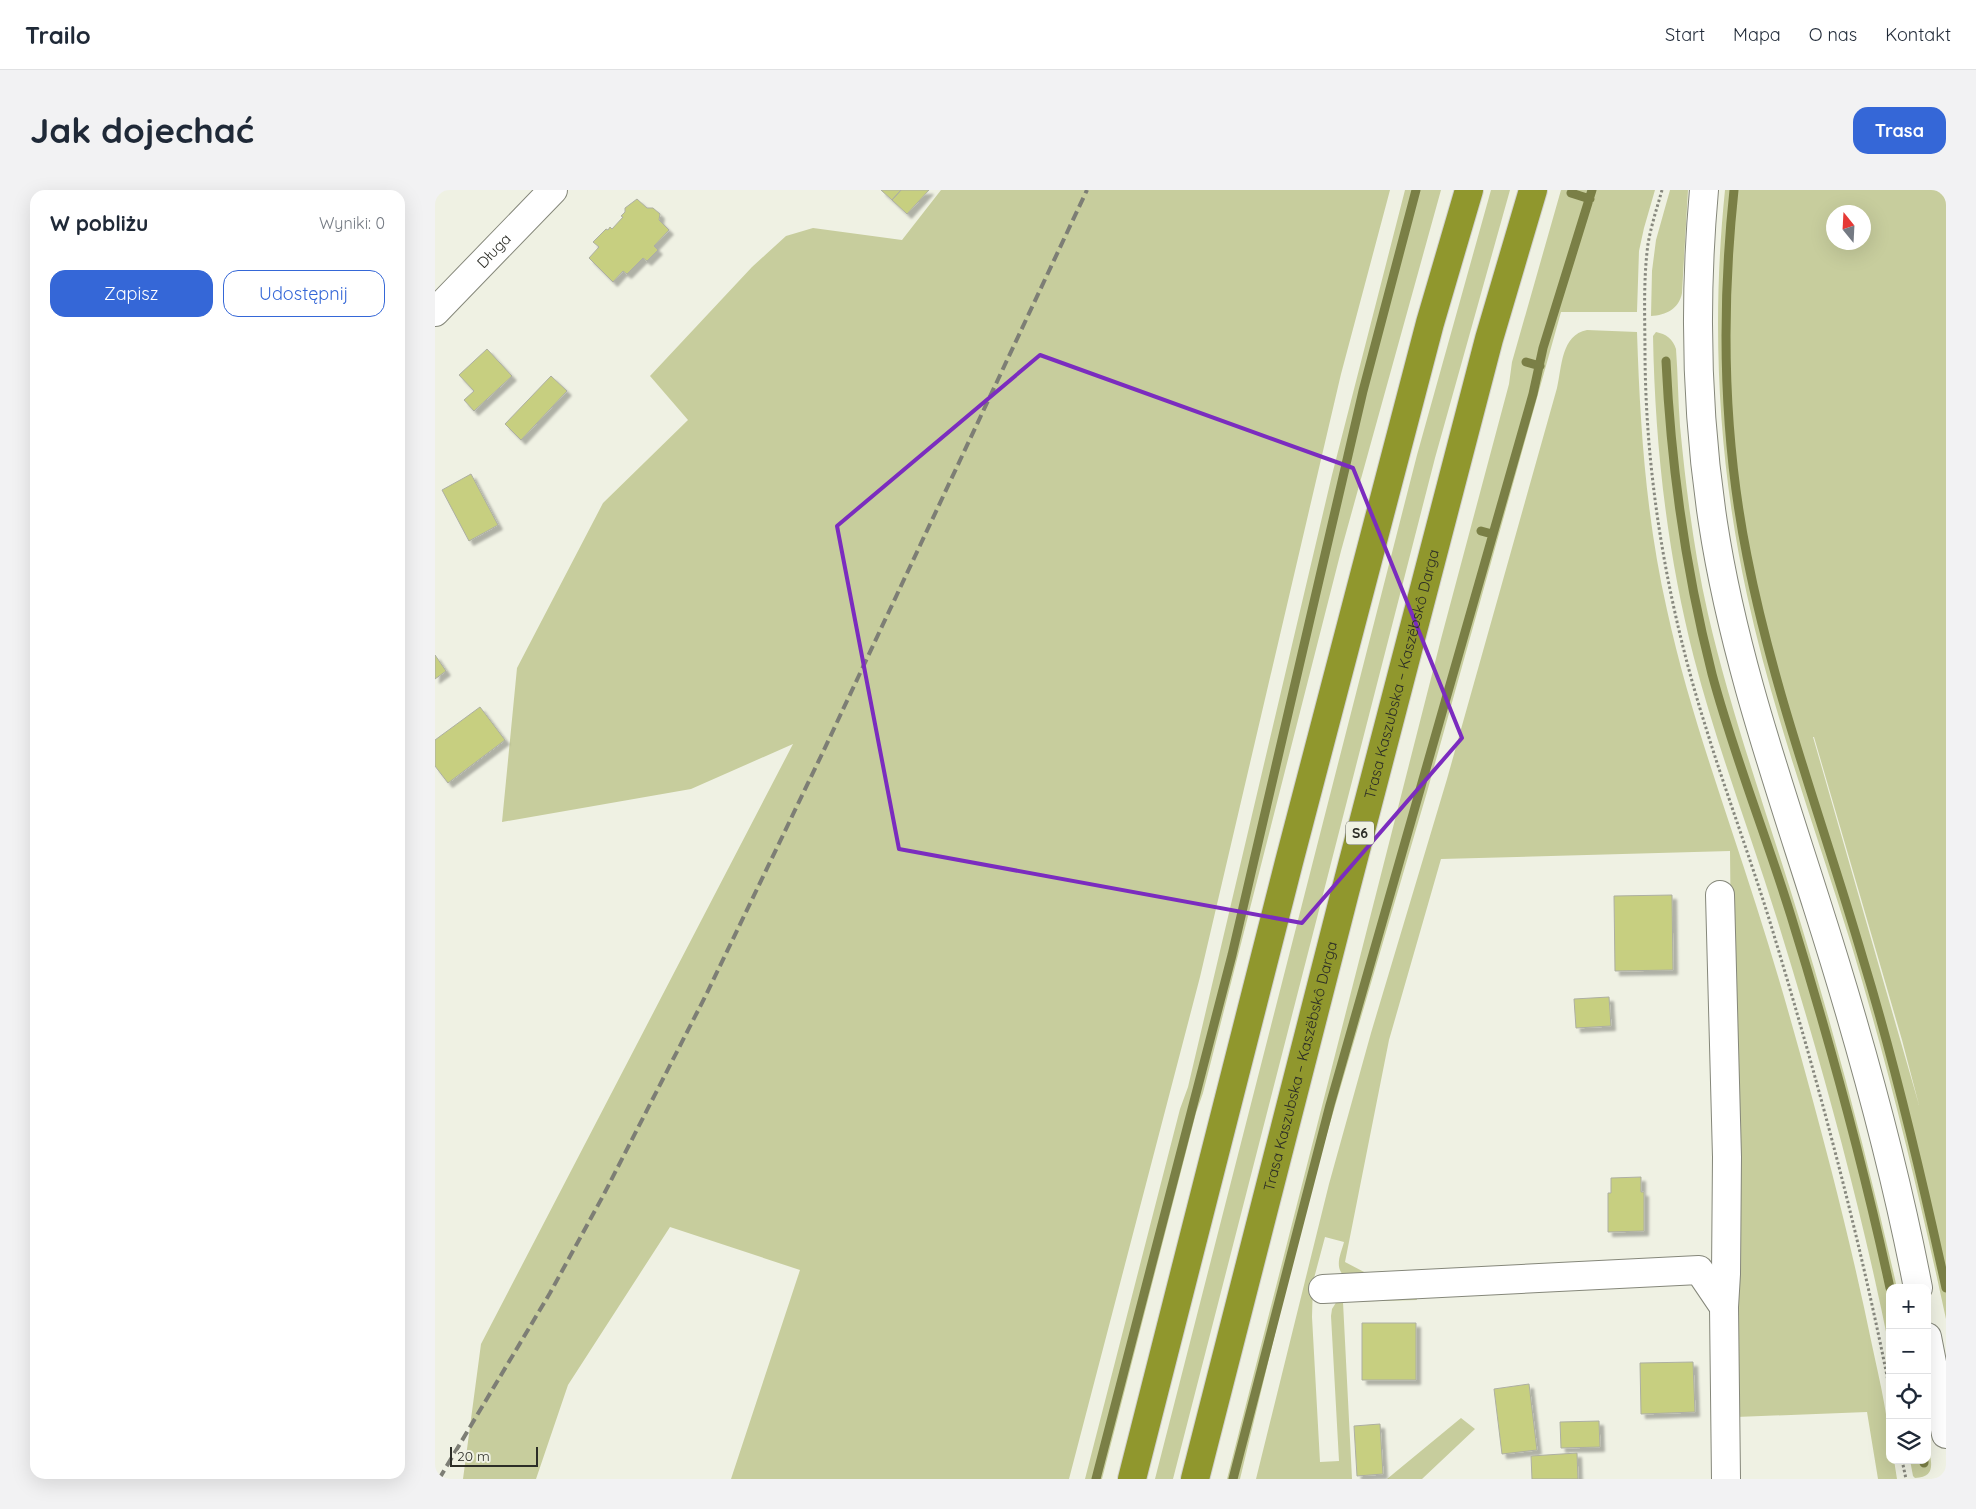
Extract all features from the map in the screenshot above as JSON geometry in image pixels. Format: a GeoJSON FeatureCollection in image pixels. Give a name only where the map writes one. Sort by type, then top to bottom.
{"type":"FeatureCollection","features":[{"type":"Feature","properties":{"kind":"highway"},"geometry":{"type":"LineString","coordinates":[[1132,1479],[1289,862],[1430,323],[1469,190]]}},
{"type":"Feature","properties":{"kind":"highway","name":"Trasa Kaszubska – Kaszëbskô Darga"},"geometry":{"type":"LineString","coordinates":[[1195,1479],[1489,339],[1533,190]]}},
{"type":"Feature","properties":{"kind":"street","name":"Długa"},"geometry":{"type":"LineString","coordinates":[[435,312],[553,190]]}},
{"type":"Feature","properties":{"kind":"street"},"geometry":{"type":"LineString","coordinates":[[1704,190],[1700,235],[1697,332],[1701,434],[1713,524],[1731,616],[1757,714],[1826,934],[1859,1047],[1889,1160],[1917,1284]]}},
{"type":"Feature","properties":{"kind":"street"},"geometry":{"type":"LineString","coordinates":[[1721,895],[1727,1157],[1724,1307],[1726,1479]]}},
{"type":"Feature","properties":{"kind":"street"},"geometry":{"type":"LineString","coordinates":[[1323,1289],[1699,1270],[1724,1307]]}},
{"type":"Feature","properties":{"kind":"street"},"geometry":{"type":"LineString","coordinates":[[1931,1357],[1946,1434]]}},
{"type":"Feature","properties":{"kind":"path"},"geometry":{"type":"LineString","coordinates":[[1662,190],[1647,253],[1645,378],[1653,475],[1668,575],[1677,620],[1698,702],[1770,922],[1841,1173],[1858,1240],[1886,1374]]}},
{"type":"Feature","properties":{"kind":"path"},"geometry":{"type":"LineString","coordinates":[[1903,1464],[1906,1479]]}},
{"type":"Feature","properties":{"kind":"highlighted area"},"geometry":{"type":"Polygon","coordinates":[[[1040,355],[1353,468],[1462,738],[1302,923],[899,849],[837,526],[1040,355]]]}},
{"type":"Feature","properties":{"kind":"green space"},"geometry":{"type":"Polygon","coordinates":[[[941,190],[1390,190],[1341,374],[1200,977],[1069,1479],[731,1479],[800,1270],[670,1227],[568,1385],[536,1479],[463,1479],[481,1344],[793,744],[691,789],[502,822],[517,668],[603,503],[688,420],[650,376],[752,267],[786,236],[813,228],[902,240],[941,190]]]}},
{"type":"Feature","properties":{"kind":"green space"},"geometry":{"type":"Polygon","coordinates":[[[1405,190],[1441,190],[1341,551],[1203,1093],[1196,1113],[1102,1479],[1085,1479],[1180,1109],[1188,1087],[1332,475],[1405,190]]]}},
{"type":"Feature","properties":{"kind":"green space"},"geometry":{"type":"Polygon","coordinates":[[[1491,190],[1510,190],[1435,458],[1173,1479],[1155,1479],[1417,455],[1491,190]]]}},
{"type":"Feature","properties":{"kind":"green space"},"geometry":{"type":"Polygon","coordinates":[[[1561,190],[1655,190],[1639,251],[1637,312],[1561,312],[1427,792],[1321,1154],[1299,1234],[1240,1479],[1227,1479],[1441,639],[1509,384],[1512,362],[1561,190]]]}},
{"type":"Feature","properties":{"kind":"green space"},"geometry":{"type":"Polygon","coordinates":[[[1670,190],[1688,190],[1682,293],[1675,307],[1667,313],[1651,316],[1652,271],[1656,240],[1670,190]]]}},
{"type":"Feature","properties":{"kind":"green space"},"geometry":{"type":"Polygon","coordinates":[[[1725,190],[1946,190],[1946,1319],[1879,1039],[1852,947],[1782,728],[1757,640],[1747,595],[1729,495],[1724,444],[1720,393],[1718,292],[1725,190]],[[1813,737],[1919,1105],[1814,737],[1813,737]]]}},
{"type":"Feature","properties":{"kind":"green space"},"geometry":{"type":"Polygon","coordinates":[[[1587,330],[1637,332],[1645,471],[1654,541],[1667,610],[1686,685],[1776,971],[1822,1136],[1863,1301],[1884,1402],[1886,1416],[1886,1464],[1895,1464],[1897,1479],[1878,1479],[1867,1412],[1736,1417],[1730,851],[1441,859],[1389,1040],[1345,1262],[1366,1273],[1416,1271],[1344,1276],[1339,1268],[1339,1264],[1344,1242],[1325,1237],[1313,1282],[1312,1317],[1320,1462],[1339,1461],[1332,1309],[1337,1301],[1416,1295],[1417,1300],[1343,1302],[1352,1479],[1256,1479],[1329,1184],[1371,1033],[1447,779],[1557,388],[1564,353],[1567,345],[1578,333],[1587,330]]]}},
{"type":"Feature","properties":{"kind":"green space"},"geometry":{"type":"Polygon","coordinates":[[[1656,332],[1663,334],[1673,342],[1676,349],[1680,426],[1685,473],[1691,520],[1708,614],[1739,730],[1800,921],[1840,1058],[1896,1284],[1886,1284],[1886,1331],[1853,1188],[1809,1026],[1777,919],[1713,724],[1694,658],[1676,579],[1664,498],[1656,418],[1653,336],[1656,332]]]}},
{"type":"Feature","properties":{"kind":"green space"},"geometry":{"type":"Polygon","coordinates":[[[1461,1418],[1475,1429],[1422,1479],[1387,1479],[1461,1418]]]}},
{"type":"Feature","properties":{"kind":"green space"},"geometry":{"type":"Polygon","coordinates":[[[1911,1464],[1931,1464],[1930,1471],[1923,1477],[1915,1478],[1911,1464]]]}},
{"type":"Feature","properties":{"kind":"building"},"geometry":{"type":"Polygon","coordinates":[[[881,190],[901,190],[892,200],[881,190]]]}},
{"type":"Feature","properties":{"kind":"building"},"geometry":{"type":"Polygon","coordinates":[[[901,190],[929,190],[907,214],[892,200],[901,190]]]}},
{"type":"Feature","properties":{"kind":"building"},"geometry":{"type":"Polygon","coordinates":[[[637,199],[647,208],[653,208],[660,214],[659,220],[669,230],[654,246],[658,250],[647,261],[643,258],[627,274],[623,271],[613,282],[589,258],[599,247],[593,242],[606,229],[608,230],[610,227],[612,229],[623,217],[621,216],[625,212],[625,208],[637,199]]]}},
{"type":"Feature","properties":{"kind":"building"},"geometry":{"type":"Polygon","coordinates":[[[487,349],[512,376],[474,411],[464,400],[474,391],[459,375],[487,349]]]}},
{"type":"Feature","properties":{"kind":"building"},"geometry":{"type":"Polygon","coordinates":[[[551,376],[567,391],[521,440],[505,424],[551,376]]]}},
{"type":"Feature","properties":{"kind":"building"},"geometry":{"type":"Polygon","coordinates":[[[471,474],[498,525],[469,541],[442,490],[471,474]]]}},
{"type":"Feature","properties":{"kind":"building"},"geometry":{"type":"Polygon","coordinates":[[[435,655],[446,671],[435,679],[435,655]]]}},
{"type":"Feature","properties":{"kind":"building"},"geometry":{"type":"Polygon","coordinates":[[[480,707],[505,740],[448,783],[435,766],[435,740],[480,707]]]}},
{"type":"Feature","properties":{"kind":"building"},"geometry":{"type":"Polygon","coordinates":[[[1672,895],[1673,970],[1615,971],[1614,896],[1672,895]]]}},
{"type":"Feature","properties":{"kind":"building"},"geometry":{"type":"Polygon","coordinates":[[[1609,997],[1611,1026],[1576,1028],[1574,999],[1609,997]]]}},
{"type":"Feature","properties":{"kind":"building"},"geometry":{"type":"Polygon","coordinates":[[[1641,1177],[1641,1192],[1644,1192],[1644,1231],[1608,1232],[1608,1193],[1611,1193],[1611,1178],[1641,1177]]]}},
{"type":"Feature","properties":{"kind":"building"},"geometry":{"type":"Polygon","coordinates":[[[1362,1323],[1416,1323],[1416,1380],[1362,1380],[1362,1323]]]}},
{"type":"Feature","properties":{"kind":"building"},"geometry":{"type":"Polygon","coordinates":[[[1693,1362],[1695,1412],[1641,1414],[1640,1363],[1693,1362]]]}},
{"type":"Feature","properties":{"kind":"building"},"geometry":{"type":"Polygon","coordinates":[[[1529,1384],[1537,1450],[1502,1454],[1494,1389],[1529,1384]]]}},
{"type":"Feature","properties":{"kind":"building"},"geometry":{"type":"Polygon","coordinates":[[[1599,1421],[1600,1447],[1561,1448],[1560,1422],[1599,1421]]]}},
{"type":"Feature","properties":{"kind":"building"},"geometry":{"type":"Polygon","coordinates":[[[1380,1424],[1383,1474],[1357,1476],[1354,1426],[1380,1424]]]}},
{"type":"Feature","properties":{"kind":"building"},"geometry":{"type":"Polygon","coordinates":[[[1577,1453],[1578,1479],[1532,1479],[1531,1456],[1577,1453]]]}},
{"type":"Feature","properties":{"kind":"waterway"},"geometry":{"type":"LineString","coordinates":[[1096,1479],[1232,955],[1363,391],[1416,190]]}},
{"type":"Feature","properties":{"kind":"waterway"},"geometry":{"type":"LineString","coordinates":[[1233,1479],[1330,1105],[1533,394],[1543,348],[1592,190]]}},
{"type":"Feature","properties":{"kind":"waterway"},"geometry":{"type":"LineString","coordinates":[[1734,190],[1727,282],[1727,374],[1733,465],[1747,556],[1758,607],[1785,709],[1887,1041],[1918,1164],[1946,1288]]}},
{"type":"Feature","properties":{"kind":"waterway"},"geometry":{"type":"LineString","coordinates":[[1571,193],[1590,199]]}},
{"type":"Feature","properties":{"kind":"waterway"},"geometry":{"type":"LineString","coordinates":[[1666,361],[1668,400],[1681,519],[1687,558],[1712,674],[1819,1008],[1857,1148],[1889,1284]]}},
{"type":"Feature","properties":{"kind":"waterway"},"geometry":{"type":"LineString","coordinates":[[1526,362],[1540,366]]}},
{"type":"Feature","properties":{"kind":"waterway"},"geometry":{"type":"LineString","coordinates":[[1481,531],[1492,534]]}},
{"type":"Feature","properties":{"kind":"railway"},"geometry":{"type":"LineString","coordinates":[[439,1479],[550,1293],[603,1196],[706,995],[823,752],[1087,190]]}}]}
